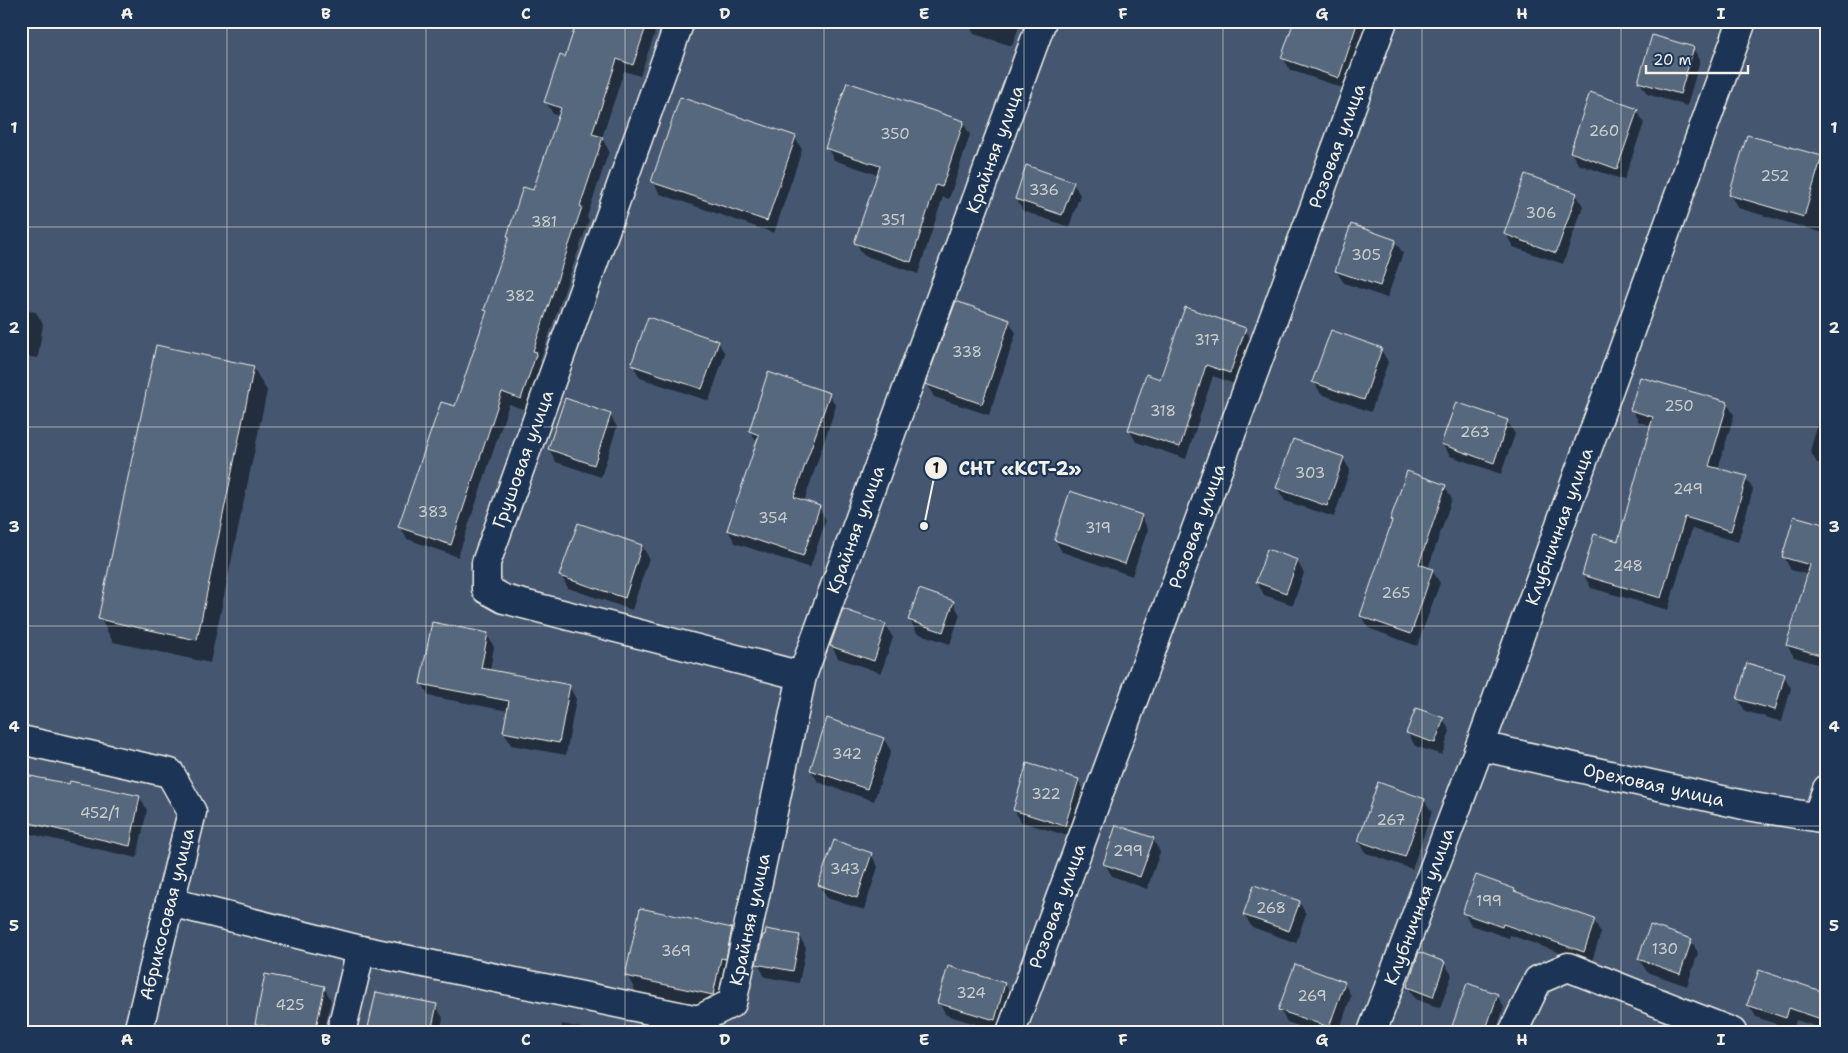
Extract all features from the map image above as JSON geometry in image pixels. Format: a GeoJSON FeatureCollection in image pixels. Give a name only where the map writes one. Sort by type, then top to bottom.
{"type":"FeatureCollection","features":[{"type":"Feature","properties":{"kind":"street","name":"Грушовая улица"},"geometry":{"type":"LineString","coordinates":[[680,21],[486,563],[486,589],[504,599],[802,676]]}},
{"type":"Feature","properties":{"kind":"street","name":"Крайняя улица"},"geometry":{"type":"LineString","coordinates":[[696,1026],[732,1002],[802,676],[1042,21]]}},
{"type":"Feature","properties":{"kind":"street","name":"Розовая улица"},"geometry":{"type":"LineString","coordinates":[[1011,1032],[1383,21]]}},
{"type":"Feature","properties":{"kind":"street","name":"Клубничная улица"},"geometry":{"type":"LineString","coordinates":[[1372,1032],[1480,746],[1742,21]]}},
{"type":"Feature","properties":{"kind":"street","name":"Абрикосовая улица"},"geometry":{"type":"LineString","coordinates":[[21,740],[170,773],[192,812],[138,1032]]}},
{"type":"Feature","properties":{"kind":"street","name":"Ореховая улица"},"geometry":{"type":"LineString","coordinates":[[1480,746],[1753,807],[1822,818]]}},
{"type":"Feature","properties":{"kind":"street"},"geometry":{"type":"LineString","coordinates":[[1822,818],[1827,789]]}},
{"type":"Feature","properties":{"kind":"street"},"geometry":{"type":"LineString","coordinates":[[170,902],[362,950],[696,1026]]}},
{"type":"Feature","properties":{"kind":"street"},"geometry":{"type":"LineString","coordinates":[[341,1032],[362,950]]}},
{"type":"Feature","properties":{"kind":"street"},"geometry":{"type":"LineString","coordinates":[[1514,1032],[1538,980],[1568,967],[1732,1032]]}},
{"type":"Feature","properties":{"kind":"shaded area"},"geometry":{"type":"Polygon","coordinates":[[[21,21],[1827,21],[1827,1032],[21,1032],[21,21]]]}},
{"type":"Feature","properties":{"kind":"building"},"geometry":{"type":"Polygon","coordinates":[[[577,21],[648,21],[633,65],[617,59],[592,134],[603,137],[580,206],[582,207],[533,351],[537,352],[521,399],[502,392],[451,545],[398,527],[441,402],[455,406],[487,311],[484,310],[509,237],[507,236],[523,187],[533,190],[561,108],[544,102],[560,55],[565,57],[577,21]]]}},
{"type":"Feature","properties":{"kind":"building"},"geometry":{"type":"Polygon","coordinates":[[[1294,21],[1358,21],[1339,78],[1281,58],[1294,21]]]}},
{"type":"Feature","properties":{"kind":"building"},"geometry":{"type":"Polygon","coordinates":[[[1652,35],[1694,47],[1680,94],[1638,82],[1652,35]]]}},
{"type":"Feature","properties":{"kind":"building"},"geometry":{"type":"Polygon","coordinates":[[[847,82],[964,121],[942,187],[936,185],[911,262],[854,243],[880,166],[825,148],[847,82]]]}},
{"type":"Feature","properties":{"kind":"building"},"geometry":{"type":"Polygon","coordinates":[[[1590,92],[1638,109],[1617,169],[1570,152],[1590,92]]]}},
{"type":"Feature","properties":{"kind":"building"},"geometry":{"type":"Polygon","coordinates":[[[680,97],[796,136],[767,221],[651,182],[680,97]]]}},
{"type":"Feature","properties":{"kind":"building"},"geometry":{"type":"Polygon","coordinates":[[[1747,135],[1822,156],[1804,217],[1729,195],[1747,135]]]}},
{"type":"Feature","properties":{"kind":"building"},"geometry":{"type":"Polygon","coordinates":[[[1026,165],[1074,182],[1062,215],[1015,199],[1026,165]]]}},
{"type":"Feature","properties":{"kind":"building"},"geometry":{"type":"Polygon","coordinates":[[[1525,174],[1577,193],[1556,253],[1504,234],[1525,174]]]}},
{"type":"Feature","properties":{"kind":"building"},"geometry":{"type":"Polygon","coordinates":[[[1351,224],[1396,240],[1380,286],[1335,271],[1351,224]]]}},
{"type":"Feature","properties":{"kind":"building"},"geometry":{"type":"Polygon","coordinates":[[[956,301],[1010,320],[982,404],[925,384],[956,301]]]}},
{"type":"Feature","properties":{"kind":"building"},"geometry":{"type":"Polygon","coordinates":[[[1185,307],[1246,328],[1230,373],[1206,365],[1180,447],[1128,430],[1146,374],[1160,379],[1185,307]]]}},
{"type":"Feature","properties":{"kind":"building"},"geometry":{"type":"Polygon","coordinates":[[[648,317],[719,341],[702,389],[631,365],[648,317]]]}},
{"type":"Feature","properties":{"kind":"building"},"geometry":{"type":"Polygon","coordinates":[[[1331,330],[1382,348],[1364,400],[1312,382],[1331,330]]]}},
{"type":"Feature","properties":{"kind":"building"},"geometry":{"type":"Polygon","coordinates":[[[156,345],[254,366],[197,640],[98,619],[156,345]]]}},
{"type":"Feature","properties":{"kind":"building"},"geometry":{"type":"Polygon","coordinates":[[[768,372],[830,393],[794,497],[820,506],[803,556],[727,530],[759,435],[749,431],[768,372]]]}},
{"type":"Feature","properties":{"kind":"building"},"geometry":{"type":"Polygon","coordinates":[[[1640,377],[1728,402],[1709,466],[1747,476],[1731,531],[1685,517],[1661,598],[1582,575],[1594,534],[1618,541],[1653,417],[1630,410],[1640,377]]]}},
{"type":"Feature","properties":{"kind":"building"},"geometry":{"type":"Polygon","coordinates":[[[565,398],[611,414],[594,465],[548,449],[565,398]]]}},
{"type":"Feature","properties":{"kind":"building"},"geometry":{"type":"Polygon","coordinates":[[[1456,402],[1508,420],[1494,463],[1441,444],[1456,402]]]}},
{"type":"Feature","properties":{"kind":"building"},"geometry":{"type":"Polygon","coordinates":[[[1293,439],[1344,457],[1327,506],[1276,488],[1293,439]]]}},
{"type":"Feature","properties":{"kind":"building"},"geometry":{"type":"Polygon","coordinates":[[[1407,471],[1446,485],[1419,564],[1433,569],[1411,634],[1360,616],[1407,471]]]}},
{"type":"Feature","properties":{"kind":"building"},"geometry":{"type":"Polygon","coordinates":[[[1070,491],[1142,515],[1125,564],[1054,540],[1070,491]]]}},
{"type":"Feature","properties":{"kind":"building"},"geometry":{"type":"Polygon","coordinates":[[[1794,516],[1827,525],[1827,657],[1786,645],[1810,565],[1782,557],[1794,516]]]}},
{"type":"Feature","properties":{"kind":"building"},"geometry":{"type":"Polygon","coordinates":[[[578,523],[642,545],[625,598],[559,576],[578,523]]]}},
{"type":"Feature","properties":{"kind":"building"},"geometry":{"type":"Polygon","coordinates":[[[1267,549],[1298,560],[1286,593],[1256,582],[1267,549]]]}},
{"type":"Feature","properties":{"kind":"building"},"geometry":{"type":"Polygon","coordinates":[[[919,589],[954,601],[943,632],[908,620],[919,589]]]}},
{"type":"Feature","properties":{"kind":"building"},"geometry":{"type":"Polygon","coordinates":[[[843,609],[886,624],[874,661],[830,646],[843,609]]]}},
{"type":"Feature","properties":{"kind":"building"},"geometry":{"type":"Polygon","coordinates":[[[432,622],[488,633],[481,668],[570,685],[559,743],[503,732],[509,701],[420,684],[432,622]]]}},
{"type":"Feature","properties":{"kind":"building"},"geometry":{"type":"Polygon","coordinates":[[[1747,663],[1785,674],[1775,710],[1737,699],[1747,663]]]}},
{"type":"Feature","properties":{"kind":"building"},"geometry":{"type":"Polygon","coordinates":[[[1416,708],[1444,718],[1435,743],[1406,733],[1416,708]]]}},
{"type":"Feature","properties":{"kind":"building"},"geometry":{"type":"Polygon","coordinates":[[[827,718],[884,738],[867,789],[810,770],[827,718]]]}},
{"type":"Feature","properties":{"kind":"building"},"geometry":{"type":"Polygon","coordinates":[[[1027,763],[1079,779],[1065,826],[1013,810],[1027,763]]]}},
{"type":"Feature","properties":{"kind":"building"},"geometry":{"type":"Polygon","coordinates":[[[21,774],[69,784],[70,781],[140,796],[130,846],[21,821],[21,774]]]}},
{"type":"Feature","properties":{"kind":"building"},"geometry":{"type":"Polygon","coordinates":[[[1378,782],[1425,799],[1405,857],[1358,841],[1378,782]]]}},
{"type":"Feature","properties":{"kind":"building"},"geometry":{"type":"Polygon","coordinates":[[[1116,825],[1154,838],[1140,877],[1103,864],[1116,825]]]}},
{"type":"Feature","properties":{"kind":"building"},"geometry":{"type":"Polygon","coordinates":[[[834,840],[872,853],[857,898],[818,885],[834,840]]]}},
{"type":"Feature","properties":{"kind":"building"},"geometry":{"type":"Polygon","coordinates":[[[1476,875],[1515,889],[1514,891],[1595,919],[1584,952],[1503,924],[1502,927],[1462,913],[1476,875]]]}},
{"type":"Feature","properties":{"kind":"building"},"geometry":{"type":"Polygon","coordinates":[[[1254,885],[1300,901],[1289,931],[1243,915],[1254,885]]]}},
{"type":"Feature","properties":{"kind":"building"},"geometry":{"type":"Polygon","coordinates":[[[640,908],[732,928],[726,959],[721,958],[713,995],[625,976],[640,908]]]}},
{"type":"Feature","properties":{"kind":"building"},"geometry":{"type":"Polygon","coordinates":[[[1650,925],[1692,939],[1680,974],[1638,959],[1650,925]]]}},
{"type":"Feature","properties":{"kind":"building"},"geometry":{"type":"Polygon","coordinates":[[[766,929],[800,935],[793,971],[756,964],[766,929]]]}},
{"type":"Feature","properties":{"kind":"building"},"geometry":{"type":"Polygon","coordinates":[[[1419,952],[1445,962],[1433,997],[1407,987],[1419,952]]]}},
{"type":"Feature","properties":{"kind":"building"},"geometry":{"type":"Polygon","coordinates":[[[1295,964],[1345,982],[1329,1027],[1278,1010],[1295,964]]]}},
{"type":"Feature","properties":{"kind":"building"},"geometry":{"type":"Polygon","coordinates":[[[948,966],[1005,983],[995,1020],[937,1003],[948,966]]]}},
{"type":"Feature","properties":{"kind":"building"},"geometry":{"type":"Polygon","coordinates":[[[1759,970],[1827,993],[1827,1021],[1789,1008],[1786,1018],[1747,1005],[1759,970]]]}},
{"type":"Feature","properties":{"kind":"building"},"geometry":{"type":"Polygon","coordinates":[[[265,974],[325,986],[315,1032],[292,1032],[255,1024],[265,974]]]}},
{"type":"Feature","properties":{"kind":"building"},"geometry":{"type":"Polygon","coordinates":[[[1467,983],[1498,994],[1485,1032],[1450,1032],[1467,983]]]}},
{"type":"Feature","properties":{"kind":"building"},"geometry":{"type":"Polygon","coordinates":[[[376,992],[437,1004],[431,1032],[367,1032],[376,992]]]}},
{"type":"Feature","properties":{"kind":"place","name":"СНТ «КСТ-2»"},"geometry":{"type":"Point","coordinates":[924,526]}}]}
